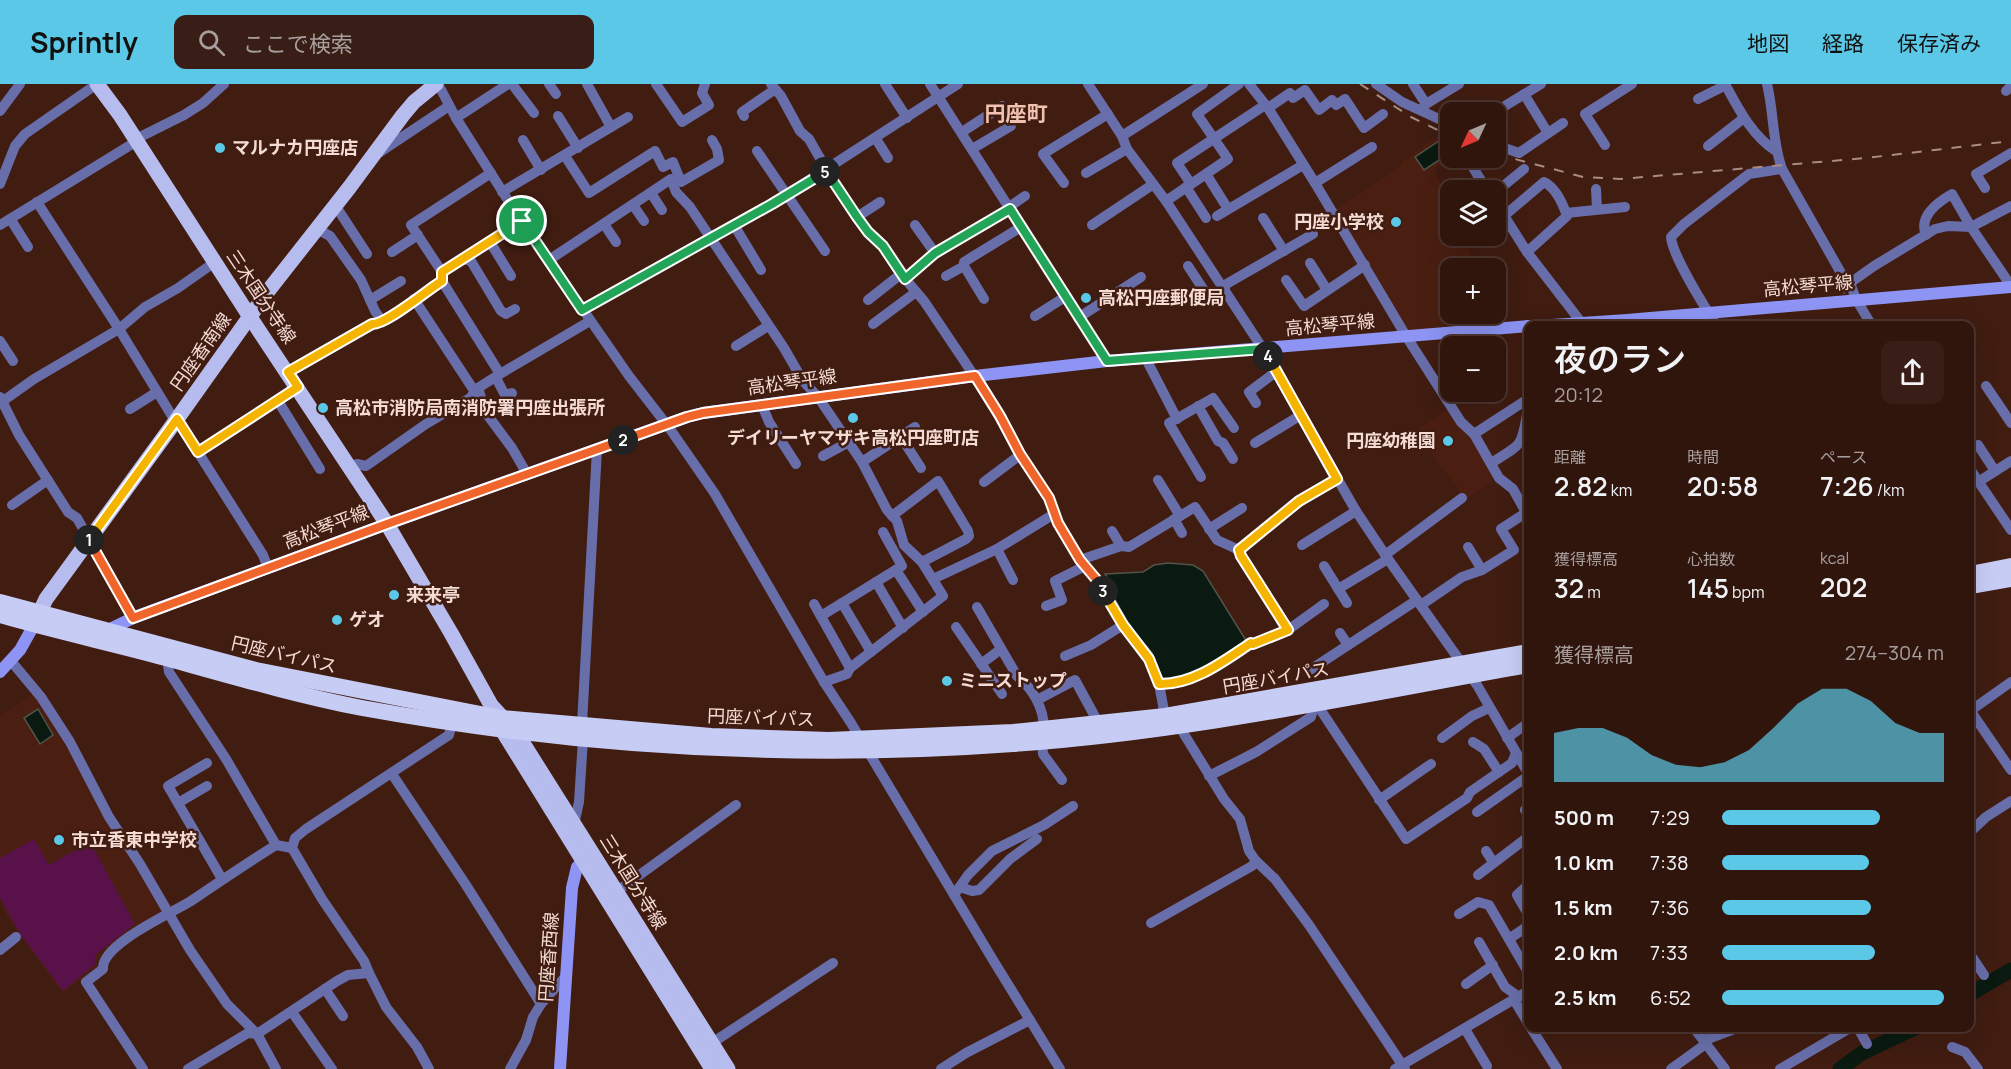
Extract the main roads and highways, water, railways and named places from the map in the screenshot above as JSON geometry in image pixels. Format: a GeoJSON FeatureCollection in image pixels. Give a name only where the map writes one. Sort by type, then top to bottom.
{"type":"FeatureCollection","features":[{"type":"Feature","properties":{"kind":"highway"},"geometry":{"type":"LineString","coordinates":[[1974,572],[2011,566]]}},
{"type":"Feature","properties":{"kind":"highway"},"geometry":{"type":"LineString","coordinates":[[1974,585],[2011,579]]}},
{"type":"Feature","properties":{"kind":"highway","name":"円座バイパス"},"geometry":{"type":"LineString","coordinates":[[0,602],[36,619]]}},
{"type":"Feature","properties":{"kind":"highway","name":"円座バイパス"},"geometry":{"type":"LineString","coordinates":[[0,615],[36,619],[507,726]]}},
{"type":"Feature","properties":{"kind":"highway","name":"円座バイパス"},"geometry":{"type":"LineString","coordinates":[[106,636],[167,659],[357,707],[452,723],[582,732],[829,740],[864,745],[1179,726],[1314,697],[1467,670],[1524,665]]}},
{"type":"Feature","properties":{"kind":"highway","name":"円座バイパス"},"geometry":{"type":"LineString","coordinates":[[1467,670],[1524,653]]}},
{"type":"Feature","properties":{"kind":"highway","name":"円座バイパス"},"geometry":{"type":"LineString","coordinates":[[1043,735],[1099,724],[1314,697]]}},
{"type":"Feature","properties":{"kind":"main road","name":"三木国分寺線"},"geometry":{"type":"LineString","coordinates":[[97,84],[351,467],[387,524],[491,705],[574,825],[587,858],[616,892],[728,1069]]}},
{"type":"Feature","properties":{"kind":"main road","name":"円座香南線"},"geometry":{"type":"LineString","coordinates":[[36,619],[88,540],[268,291],[403,115],[437,84]]}},
{"type":"Feature","properties":{"kind":"main road","name":"高松琴平線"},"geometry":{"type":"LineString","coordinates":[[1674,321],[1707,313],[2011,286]]}},
{"type":"Feature","properties":{"kind":"main road","name":"高松琴平線"},"geometry":{"type":"LineString","coordinates":[[106,636],[133,618],[665,424],[703,413],[975,376],[1107,361],[1524,326]]}},
{"type":"Feature","properties":{"kind":"main road"},"geometry":{"type":"LineString","coordinates":[[0,671],[28,640],[36,619]]}},
{"type":"Feature","properties":{"kind":"main road","name":"三木国分寺線"},"geometry":{"type":"LineString","coordinates":[[507,726],[712,1069]]}},
{"type":"Feature","properties":{"kind":"main road","name":"円座香西線"},"geometry":{"type":"LineString","coordinates":[[560,1069],[572,888],[577,867],[587,858]]}},
{"type":"Feature","properties":{"kind":"waterway"},"geometry":{"type":"LineString","coordinates":[[1842,283],[1845,287],[1844,293]]}},
{"type":"Feature","properties":{"kind":"waterway"},"geometry":{"type":"LineString","coordinates":[[1974,992],[2011,970]]}},
{"type":"Feature","properties":{"kind":"waterway"},"geometry":{"type":"LineString","coordinates":[[1840,1069],[1862,1053],[1907,1032]]}},
{"type":"Feature","properties":{"kind":"railway"},"geometry":{"type":"LineString","coordinates":[[1360,84],[1411,117],[1440,131]]}},
{"type":"Feature","properties":{"kind":"railway"},"geometry":{"type":"LineString","coordinates":[[1506,157],[1583,177],[1620,179],[1866,158],[2011,141]]}},
{"type":"Feature","properties":{"kind":"place","name":"マルナカ円座店"},"geometry":{"type":"Point","coordinates":[220,148]}},
{"type":"Feature","properties":{"kind":"place","name":"円座小学校"},"geometry":{"type":"Point","coordinates":[1396,222]}},
{"type":"Feature","properties":{"kind":"place","name":"高松円座郵便局"},"geometry":{"type":"Point","coordinates":[1086,298]}},
{"type":"Feature","properties":{"kind":"place","name":"高松市消防局南消防署円座出張所"},"geometry":{"type":"Point","coordinates":[323,408]}},
{"type":"Feature","properties":{"kind":"place","name":"デイリーヤマザキ高松円座町店"},"geometry":{"type":"Point","coordinates":[853,418]}},
{"type":"Feature","properties":{"kind":"place","name":"円座幼稚園"},"geometry":{"type":"Point","coordinates":[1448,441]}},
{"type":"Feature","properties":{"kind":"place","name":"来来亭"},"geometry":{"type":"Point","coordinates":[394,595]}},
{"type":"Feature","properties":{"kind":"place","name":"ゲオ"},"geometry":{"type":"Point","coordinates":[337,620]}},
{"type":"Feature","properties":{"kind":"place","name":"ミニストップ"},"geometry":{"type":"Point","coordinates":[947,681]}},
{"type":"Feature","properties":{"kind":"place","name":"市立香東中学校"},"geometry":{"type":"Point","coordinates":[59,840]}},
{"type":"Feature","properties":{"kind":"district","name":"円座町"},"geometry":{"type":"Point","coordinates":[1016,114]}}]}
